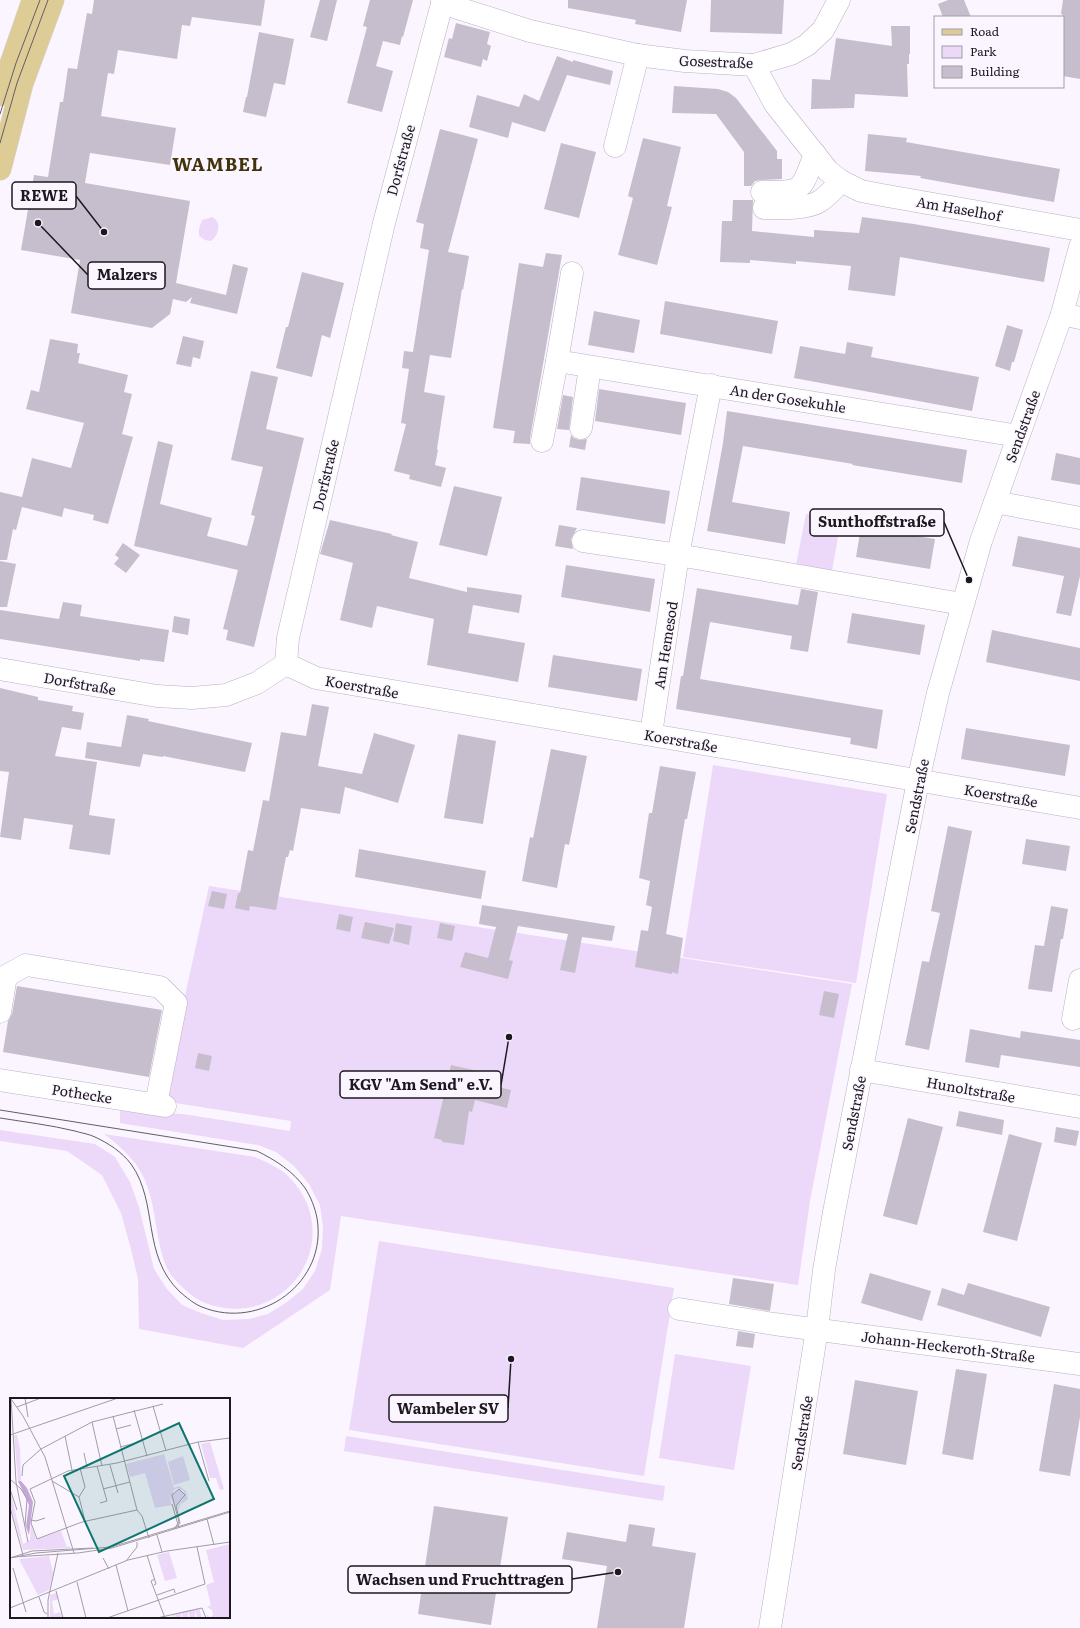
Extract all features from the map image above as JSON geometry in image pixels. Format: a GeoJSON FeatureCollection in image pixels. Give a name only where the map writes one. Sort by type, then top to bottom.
{"type":"FeatureCollection","features":[{"type":"Feature","properties":{"kind":"main road"},"geometry":{"type":"LineString","coordinates":[[0,95],[33,0]]}},
{"type":"Feature","properties":{"kind":"main road"},"geometry":{"type":"LineString","coordinates":[[0,169],[22,84],[53,0]]}},
{"type":"Feature","properties":{"kind":"street","name":"Gosestraße"},"geometry":{"type":"LineString","coordinates":[[442,1],[530,31],[638,55],[685,61],[754,65],[791,54],[807,45],[823,30],[839,0]]}},
{"type":"Feature","properties":{"kind":"street","name":"Dorfstraße"},"geometry":{"type":"LineString","coordinates":[[0,669],[157,696],[192,698],[226,695],[257,683],[286,664],[288,638],[384,223],[442,1]]}},
{"type":"Feature","properties":{"kind":"street"},"geometry":{"type":"LineString","coordinates":[[615,146],[638,55]]}},
{"type":"Feature","properties":{"kind":"street","name":"Am Haselhof"},"geometry":{"type":"LineString","coordinates":[[754,65],[775,104],[828,171],[841,181],[861,190],[882,195],[1080,230]]}},
{"type":"Feature","properties":{"kind":"street"},"geometry":{"type":"LineString","coordinates":[[815,154],[805,182],[798,189],[763,200],[796,207],[819,203],[830,194],[841,181]]}},
{"type":"Feature","properties":{"kind":"street","name":"Sendstraße"},"geometry":{"type":"LineString","coordinates":[[770,1628],[834,1212],[918,781],[938,693],[962,604],[995,502],[1018,436],[1071,316],[1080,247]]}},
{"type":"Feature","properties":{"kind":"street"},"geometry":{"type":"LineString","coordinates":[[542,441],[572,273]]}},
{"type":"Feature","properties":{"kind":"street","name":"An der Gosekuhle"},"geometry":{"type":"LineString","coordinates":[[557,362],[1018,436]]}},
{"type":"Feature","properties":{"kind":"street"},"geometry":{"type":"LineString","coordinates":[[581,428],[590,367]]}},
{"type":"Feature","properties":{"kind":"street","name":"Am Hemesod"},"geometry":{"type":"LineString","coordinates":[[651,734],[678,555],[711,386]]}},
{"type":"Feature","properties":{"kind":"street"},"geometry":{"type":"LineString","coordinates":[[995,502],[1080,518]]}},
{"type":"Feature","properties":{"kind":"street"},"geometry":{"type":"LineString","coordinates":[[583,541],[678,555],[962,604]]}},
{"type":"Feature","properties":{"kind":"street","name":"Koerstraße"},"geometry":{"type":"LineString","coordinates":[[286,664],[316,678],[1080,808]]}},
{"type":"Feature","properties":{"kind":"street","name":"Pothecke"},"geometry":{"type":"LineString","coordinates":[[0,1012],[6,976],[26,965],[160,987],[176,1003],[160,1105],[0,1080]]}},
{"type":"Feature","properties":{"kind":"street"},"geometry":{"type":"LineString","coordinates":[[1073,1019],[1080,980]]}},
{"type":"Feature","properties":{"kind":"street","name":"Hunoltstraße"},"geometry":{"type":"LineString","coordinates":[[861,1070],[1080,1108]]}},
{"type":"Feature","properties":{"kind":"street","name":"Johann-Heckeroth-Straße"},"geometry":{"type":"LineString","coordinates":[[679,1308],[774,1324],[1080,1364]]}},
{"type":"Feature","properties":{"kind":"green space"},"geometry":{"type":"Polygon","coordinates":[[[212,217],[217,222],[218,229],[216,235],[211,241],[205,240],[199,236],[199,229],[202,220],[212,217]]]}},
{"type":"Feature","properties":{"kind":"green space"},"geometry":{"type":"Polygon","coordinates":[[[806,514],[841,520],[832,571],[796,565],[806,514]]]}},
{"type":"Feature","properties":{"kind":"green space"},"geometry":{"type":"Polygon","coordinates":[[[713,765],[887,794],[856,983],[683,957],[713,765]]]}},
{"type":"Feature","properties":{"kind":"green space"},"geometry":{"type":"Polygon","coordinates":[[[209,886],[852,984],[810,1201],[798,1285],[341,1216],[330,1290],[243,1348],[139,1329],[138,1279],[131,1249],[121,1213],[102,1175],[67,1151],[0,1141],[0,1130],[95,1144],[115,1157],[130,1182],[139,1207],[154,1269],[167,1289],[182,1305],[223,1320],[249,1319],[268,1314],[287,1302],[303,1289],[315,1271],[322,1249],[323,1227],[320,1205],[309,1184],[294,1166],[276,1152],[258,1145],[120,1123],[120,1111],[183,1114],[290,1131],[291,1121],[162,1101],[209,886]]]}},
{"type":"Feature","properties":{"kind":"green space"},"geometry":{"type":"Polygon","coordinates":[[[104,1134],[255,1157],[281,1170],[288,1176],[306,1200],[312,1226],[310,1251],[300,1274],[283,1292],[260,1305],[234,1309],[205,1303],[193,1296],[177,1282],[166,1267],[159,1242],[151,1198],[144,1178],[127,1153],[104,1134]]]}},
{"type":"Feature","properties":{"kind":"green space"},"geometry":{"type":"Polygon","coordinates":[[[379,1241],[674,1288],[644,1476],[349,1430],[379,1241]]]}},
{"type":"Feature","properties":{"kind":"green space"},"geometry":{"type":"Polygon","coordinates":[[[675,1354],[751,1366],[734,1470],[659,1458],[675,1354]]]}},
{"type":"Feature","properties":{"kind":"green space"},"geometry":{"type":"Polygon","coordinates":[[[346,1436],[665,1486],[663,1501],[344,1451],[346,1436]]]}},
{"type":"Feature","properties":{"kind":"building"},"geometry":{"type":"Polygon","coordinates":[[[94,0],[265,0],[261,26],[192,17],[190,26],[182,25],[177,59],[118,50],[114,74],[108,73],[101,116],[176,128],[170,165],[90,153],[85,183],[190,201],[176,283],[226,295],[233,264],[248,268],[237,314],[190,303],[192,297],[186,302],[173,299],[170,314],[152,328],[71,313],[80,260],[21,250],[34,175],[48,177],[60,102],[63,102],[68,68],[77,69],[87,13],[92,14],[94,0]]]}},
{"type":"Feature","properties":{"kind":"building"},"geometry":{"type":"Polygon","coordinates":[[[320,0],[337,0],[327,41],[310,37],[320,0]]]}},
{"type":"Feature","properties":{"kind":"building"},"geometry":{"type":"Polygon","coordinates":[[[370,0],[413,0],[400,45],[383,41],[376,66],[393,71],[382,112],[347,103],[367,27],[363,26],[370,0]]]}},
{"type":"Feature","properties":{"kind":"building"},"geometry":{"type":"Polygon","coordinates":[[[568,0],[687,0],[681,32],[635,24],[636,20],[568,8],[568,0]]]}},
{"type":"Feature","properties":{"kind":"building"},"geometry":{"type":"Polygon","coordinates":[[[711,0],[784,0],[782,34],[710,32],[711,0]]]}},
{"type":"Feature","properties":{"kind":"building"},"geometry":{"type":"Polygon","coordinates":[[[948,0],[964,0],[971,16],[943,16],[938,4],[948,0]]]}},
{"type":"Feature","properties":{"kind":"building"},"geometry":{"type":"Polygon","coordinates":[[[1063,0],[1080,0],[1080,79],[1064,76],[1064,16],[1061,14],[1063,0]]]}},
{"type":"Feature","properties":{"kind":"building"},"geometry":{"type":"Polygon","coordinates":[[[456,23],[490,32],[487,44],[491,46],[487,61],[483,59],[481,67],[444,57],[449,38],[452,39],[456,23]]]}},
{"type":"Feature","properties":{"kind":"building"},"geometry":{"type":"Polygon","coordinates":[[[891,26],[910,26],[910,54],[909,64],[907,64],[908,97],[855,94],[854,108],[811,109],[812,79],[830,80],[836,38],[892,46],[891,26]]]}},
{"type":"Feature","properties":{"kind":"building"},"geometry":{"type":"Polygon","coordinates":[[[259,32],[294,39],[285,85],[274,83],[266,117],[243,112],[259,32]]]}},
{"type":"Feature","properties":{"kind":"building"},"geometry":{"type":"Polygon","coordinates":[[[557,56],[573,62],[573,60],[613,71],[610,85],[567,75],[545,132],[512,122],[508,138],[469,127],[477,95],[519,107],[524,94],[539,101],[557,56]]]}},
{"type":"Feature","properties":{"kind":"building"},"geometry":{"type":"Polygon","coordinates":[[[674,86],[718,89],[728,92],[736,98],[777,151],[777,159],[782,159],[782,179],[755,181],[751,186],[744,186],[744,152],[716,114],[672,113],[674,86]]]}},
{"type":"Feature","properties":{"kind":"building"},"geometry":{"type":"Polygon","coordinates":[[[440,129],[478,139],[448,252],[469,256],[451,358],[430,355],[424,392],[445,396],[435,465],[446,468],[441,487],[409,479],[410,475],[394,471],[406,424],[401,423],[409,369],[402,368],[404,351],[413,352],[429,250],[420,248],[424,224],[416,222],[440,129]]]}},
{"type":"Feature","properties":{"kind":"building"},"geometry":{"type":"Polygon","coordinates":[[[868,134],[907,138],[906,142],[1060,169],[1054,202],[920,178],[921,176],[865,171],[868,134]]]}},
{"type":"Feature","properties":{"kind":"building"},"geometry":{"type":"Polygon","coordinates":[[[643,138],[681,147],[667,206],[672,207],[657,265],[618,255],[633,198],[628,196],[643,138]]]}},
{"type":"Feature","properties":{"kind":"building"},"geometry":{"type":"Polygon","coordinates":[[[561,143],[596,152],[579,218],[544,209],[561,143]]]}},
{"type":"Feature","properties":{"kind":"building"},"geometry":{"type":"Polygon","coordinates":[[[733,200],[753,200],[752,231],[814,237],[814,230],[859,233],[862,217],[914,224],[1050,248],[1044,282],[900,257],[895,296],[848,290],[851,266],[796,261],[796,264],[750,260],[750,263],[720,262],[722,221],[732,221],[733,200]]]}},
{"type":"Feature","properties":{"kind":"building"},"geometry":{"type":"Polygon","coordinates":[[[546,253],[562,255],[530,444],[513,443],[515,431],[493,428],[519,263],[543,267],[546,253]]]}},
{"type":"Feature","properties":{"kind":"building"},"geometry":{"type":"Polygon","coordinates":[[[302,272],[344,283],[330,338],[322,335],[312,377],[276,368],[302,272]]]}},
{"type":"Feature","properties":{"kind":"building"},"geometry":{"type":"Polygon","coordinates":[[[665,301],[778,321],[772,354],[660,334],[665,301]]]}},
{"type":"Feature","properties":{"kind":"building"},"geometry":{"type":"Polygon","coordinates":[[[594,311],[640,320],[634,353],[588,345],[594,311]]]}},
{"type":"Feature","properties":{"kind":"building"},"geometry":{"type":"Polygon","coordinates":[[[1007,325],[1023,330],[1010,371],[995,366],[1007,325]]]}},
{"type":"Feature","properties":{"kind":"building"},"geometry":{"type":"Polygon","coordinates":[[[183,336],[204,341],[200,359],[193,357],[191,367],[176,364],[183,336]]]}},
{"type":"Feature","properties":{"kind":"building"},"geometry":{"type":"Polygon","coordinates":[[[50,339],[78,344],[77,353],[80,353],[78,363],[128,375],[124,392],[132,394],[122,434],[133,437],[108,524],[93,520],[94,515],[64,508],[62,517],[22,507],[16,530],[13,529],[7,560],[0,560],[0,492],[22,497],[32,458],[71,468],[84,423],[26,409],[31,390],[39,392],[50,339]]]}},
{"type":"Feature","properties":{"kind":"building"},"geometry":{"type":"Polygon","coordinates":[[[847,342],[873,347],[871,357],[979,377],[972,411],[794,378],[800,346],[845,354],[847,342]]]}},
{"type":"Feature","properties":{"kind":"building"},"geometry":{"type":"Polygon","coordinates":[[[251,371],[278,377],[266,429],[304,438],[254,647],[226,640],[228,630],[223,629],[238,570],[134,546],[158,441],[173,445],[160,504],[212,518],[207,536],[247,546],[255,516],[251,515],[263,467],[231,460],[251,371]]]}},
{"type":"Feature","properties":{"kind":"building"},"geometry":{"type":"Polygon","coordinates":[[[599,389],[686,403],[681,435],[595,421],[599,389]]]}},
{"type":"Feature","properties":{"kind":"building"},"geometry":{"type":"Polygon","coordinates":[[[563,395],[573,397],[569,430],[557,429],[563,395]]]}},
{"type":"Feature","properties":{"kind":"building"},"geometry":{"type":"Polygon","coordinates":[[[727,411],[967,450],[962,483],[743,446],[732,502],[790,512],[785,544],[707,531],[723,443],[727,411]]]}},
{"type":"Feature","properties":{"kind":"building"},"geometry":{"type":"Polygon","coordinates":[[[571,435],[579,440],[587,439],[585,450],[569,447],[571,435]]]}},
{"type":"Feature","properties":{"kind":"building"},"geometry":{"type":"Polygon","coordinates":[[[1056,453],[1080,458],[1080,485],[1051,480],[1056,453]]]}},
{"type":"Feature","properties":{"kind":"building"},"geometry":{"type":"Polygon","coordinates":[[[581,477],[670,491],[665,524],[576,510],[581,477]]]}},
{"type":"Feature","properties":{"kind":"building"},"geometry":{"type":"Polygon","coordinates":[[[454,486],[502,497],[487,556],[439,545],[454,486]]]}},
{"type":"Feature","properties":{"kind":"building"},"geometry":{"type":"Polygon","coordinates":[[[330,520],[392,534],[391,535],[418,542],[409,578],[467,592],[467,587],[522,595],[519,613],[473,605],[468,633],[525,643],[518,682],[427,665],[434,619],[377,606],[372,628],[340,620],[353,563],[320,554],[330,520]]]}},
{"type":"Feature","properties":{"kind":"building"},"geometry":{"type":"Polygon","coordinates":[[[559,525],[577,528],[571,539],[573,549],[555,546],[559,525]]]}},
{"type":"Feature","properties":{"kind":"building"},"geometry":{"type":"Polygon","coordinates":[[[861,527],[935,539],[930,569],[856,557],[861,527]]]}},
{"type":"Feature","properties":{"kind":"building"},"geometry":{"type":"Polygon","coordinates":[[[1018,536],[1080,548],[1080,576],[1071,616],[1056,613],[1064,576],[1012,566],[1018,536]]]}},
{"type":"Feature","properties":{"kind":"building"},"geometry":{"type":"Polygon","coordinates":[[[123,543],[140,555],[126,573],[114,564],[119,558],[115,555],[123,543]]]}},
{"type":"Feature","properties":{"kind":"building"},"geometry":{"type":"Polygon","coordinates":[[[0,561],[16,564],[7,607],[0,607],[0,561]]]}},
{"type":"Feature","properties":{"kind":"building"},"geometry":{"type":"Polygon","coordinates":[[[566,565],[655,579],[650,612],[561,597],[566,565]]]}},
{"type":"Feature","properties":{"kind":"building"},"geometry":{"type":"Polygon","coordinates":[[[697,588],[798,605],[801,589],[818,592],[808,652],[790,649],[792,636],[710,622],[700,679],[883,710],[877,749],[850,744],[851,738],[676,709],[681,676],[683,676],[697,588]]]}},
{"type":"Feature","properties":{"kind":"building"},"geometry":{"type":"Polygon","coordinates":[[[63,602],[82,605],[80,616],[169,630],[164,662],[140,659],[140,661],[0,639],[0,610],[59,619],[63,602]]]}},
{"type":"Feature","properties":{"kind":"building"},"geometry":{"type":"Polygon","coordinates":[[[852,613],[925,625],[920,655],[847,643],[852,613]]]}},
{"type":"Feature","properties":{"kind":"building"},"geometry":{"type":"Polygon","coordinates":[[[174,616],[190,619],[188,635],[172,632],[174,616]]]}},
{"type":"Feature","properties":{"kind":"building"},"geometry":{"type":"Polygon","coordinates":[[[992,630],[1080,648],[1080,681],[986,662],[992,630]]]}},
{"type":"Feature","properties":{"kind":"building"},"geometry":{"type":"Polygon","coordinates":[[[553,655],[642,669],[637,701],[548,687],[553,655]]]}},
{"type":"Feature","properties":{"kind":"building"},"geometry":{"type":"Polygon","coordinates":[[[0,688],[38,697],[38,700],[73,706],[72,711],[84,713],[81,730],[62,727],[55,756],[97,762],[89,815],[115,819],[110,855],[69,849],[73,825],[24,818],[21,840],[0,837],[9,772],[0,771],[0,688]]]}},
{"type":"Feature","properties":{"kind":"building"},"geometry":{"type":"Polygon","coordinates":[[[312,704],[329,707],[318,766],[362,774],[374,733],[415,745],[398,803],[345,787],[340,814],[301,808],[293,851],[290,850],[288,857],[286,857],[276,910],[250,906],[249,911],[235,908],[238,893],[240,893],[248,850],[253,851],[263,800],[269,801],[281,732],[306,736],[312,704]]]}},
{"type":"Feature","properties":{"kind":"building"},"geometry":{"type":"Polygon","coordinates":[[[127,715],[149,719],[148,721],[252,743],[245,772],[163,756],[143,754],[140,767],[85,758],[87,742],[121,747],[127,715]]]}},
{"type":"Feature","properties":{"kind":"building"},"geometry":{"type":"Polygon","coordinates":[[[966,728],[1070,745],[1065,776],[961,759],[966,728]]]}},
{"type":"Feature","properties":{"kind":"building"},"geometry":{"type":"Polygon","coordinates":[[[458,734],[496,741],[483,824],[444,818],[458,734]]]}},
{"type":"Feature","properties":{"kind":"building"},"geometry":{"type":"Polygon","coordinates":[[[551,749],[587,756],[569,845],[565,844],[557,888],[522,881],[530,837],[533,838],[551,749]]]}},
{"type":"Feature","properties":{"kind":"building"},"geometry":{"type":"Polygon","coordinates":[[[660,766],[696,772],[687,819],[685,819],[666,934],[683,938],[678,974],[635,967],[641,930],[648,931],[652,907],[646,905],[650,881],[639,878],[649,813],[652,813],[660,766]]]}},
{"type":"Feature","properties":{"kind":"building"},"geometry":{"type":"Polygon","coordinates":[[[948,826],[972,831],[929,1050],[905,1045],[922,961],[929,962],[940,913],[931,911],[948,826]]]}},
{"type":"Feature","properties":{"kind":"building"},"geometry":{"type":"Polygon","coordinates":[[[1026,839],[1070,846],[1066,871],[1022,864],[1026,839]]]}},
{"type":"Feature","properties":{"kind":"building"},"geometry":{"type":"Polygon","coordinates":[[[359,849],[486,871],[481,899],[355,877],[359,849]]]}},
{"type":"Feature","properties":{"kind":"building"},"geometry":{"type":"Polygon","coordinates":[[[212,891],[227,894],[224,909],[208,906],[212,891]]]}},
{"type":"Feature","properties":{"kind":"building"},"geometry":{"type":"Polygon","coordinates":[[[482,905],[615,926],[612,941],[582,937],[575,973],[560,970],[568,934],[518,926],[509,960],[513,961],[508,979],[460,967],[465,952],[488,958],[496,927],[479,924],[482,905]]]}},
{"type":"Feature","properties":{"kind":"building"},"geometry":{"type":"Polygon","coordinates":[[[1051,906],[1068,909],[1052,992],[1028,989],[1035,945],[1044,946],[1051,906]]]}},
{"type":"Feature","properties":{"kind":"building"},"geometry":{"type":"Polygon","coordinates":[[[339,914],[353,917],[350,932],[336,929],[339,914]]]}},
{"type":"Feature","properties":{"kind":"building"},"geometry":{"type":"Polygon","coordinates":[[[365,922],[394,928],[389,944],[361,938],[365,922]]]}},
{"type":"Feature","properties":{"kind":"building"},"geometry":{"type":"Polygon","coordinates":[[[396,923],[412,926],[409,945],[393,941],[396,923]]]}},
{"type":"Feature","properties":{"kind":"building"},"geometry":{"type":"Polygon","coordinates":[[[440,923],[455,926],[452,941],[437,938],[440,923]]]}},
{"type":"Feature","properties":{"kind":"building"},"geometry":{"type":"Polygon","coordinates":[[[17,986],[162,1010],[149,1077],[3,1052],[8,1021],[12,1014],[17,986]]]}},
{"type":"Feature","properties":{"kind":"building"},"geometry":{"type":"Polygon","coordinates":[[[824,991],[839,994],[834,1018],[819,1015],[824,991]]]}},
{"type":"Feature","properties":{"kind":"building"},"geometry":{"type":"Polygon","coordinates":[[[970,1029],[1020,1038],[1021,1031],[1080,1040],[1080,1067],[1001,1055],[999,1068],[965,1062],[970,1029]]]}},
{"type":"Feature","properties":{"kind":"building"},"geometry":{"type":"Polygon","coordinates":[[[198,1053],[212,1056],[209,1071],[195,1068],[198,1053]]]}},
{"type":"Feature","properties":{"kind":"building"},"geometry":{"type":"Polygon","coordinates":[[[451,1065],[482,1072],[479,1083],[511,1090],[507,1108],[475,1100],[472,1112],[469,1111],[464,1145],[442,1142],[442,1140],[434,1138],[451,1065]]]}},
{"type":"Feature","properties":{"kind":"building"},"geometry":{"type":"Polygon","coordinates":[[[959,1111],[1004,1120],[1002,1135],[956,1126],[959,1111]]]}},
{"type":"Feature","properties":{"kind":"building"},"geometry":{"type":"Polygon","coordinates":[[[908,1118],[943,1127],[917,1225],[883,1216],[908,1118]]]}},
{"type":"Feature","properties":{"kind":"building"},"geometry":{"type":"Polygon","coordinates":[[[1056,1127],[1079,1131],[1076,1146],[1054,1142],[1056,1127]]]}},
{"type":"Feature","properties":{"kind":"building"},"geometry":{"type":"Polygon","coordinates":[[[1009,1134],[1042,1143],[1017,1241],[983,1232],[1009,1134]]]}},
{"type":"Feature","properties":{"kind":"building"},"geometry":{"type":"Polygon","coordinates":[[[870,1273],[931,1291],[922,1321],[861,1303],[870,1273]]]}},
{"type":"Feature","properties":{"kind":"building"},"geometry":{"type":"Polygon","coordinates":[[[733,1278],[774,1284],[770,1311],[729,1304],[733,1278]]]}},
{"type":"Feature","properties":{"kind":"building"},"geometry":{"type":"Polygon","coordinates":[[[968,1283],[1050,1307],[1041,1337],[937,1305],[942,1288],[964,1295],[968,1283]]]}},
{"type":"Feature","properties":{"kind":"building"},"geometry":{"type":"Polygon","coordinates":[[[738,1331],[755,1334],[753,1348],[736,1346],[738,1331]]]}},
{"type":"Feature","properties":{"kind":"building"},"geometry":{"type":"Polygon","coordinates":[[[956,1369],[987,1374],[973,1460],[942,1454],[956,1369]]]}},
{"type":"Feature","properties":{"kind":"building"},"geometry":{"type":"Polygon","coordinates":[[[855,1380],[918,1391],[906,1465],[843,1454],[855,1380]]]}},
{"type":"Feature","properties":{"kind":"building"},"geometry":{"type":"Polygon","coordinates":[[[1054,1384],[1080,1389],[1080,1417],[1070,1476],[1039,1471],[1054,1384]]]}},
{"type":"Feature","properties":{"kind":"building"},"geometry":{"type":"Polygon","coordinates":[[[434,1506],[508,1517],[491,1625],[418,1614],[434,1506]]]}},
{"type":"Feature","properties":{"kind":"building"},"geometry":{"type":"Polygon","coordinates":[[[629,1524],[655,1528],[652,1546],[696,1553],[684,1628],[597,1628],[607,1566],[562,1559],[567,1532],[626,1542],[629,1524]]]}},
{"type":"Feature","properties":{"kind":"tram line"},"geometry":{"type":"LineString","coordinates":[[0,114],[16,63],[40,0]]}},
{"type":"Feature","properties":{"kind":"tram line"},"geometry":{"type":"LineString","coordinates":[[0,143],[17,83],[48,0]]}},
{"type":"Feature","properties":{"kind":"tram line"},"geometry":{"type":"LineString","coordinates":[[0,1110],[257,1151],[277,1162],[295,1176],[309,1195],[317,1218],[318,1241],[312,1262],[301,1281],[286,1296],[267,1306],[246,1312],[224,1313],[199,1306],[180,1292],[168,1277],[160,1262],[140,1179],[131,1164],[119,1152],[100,1139],[90,1135],[56,1127],[0,1118]]}},
{"type":"Feature","properties":{"kind":"place","name":"Malzers"},"geometry":{"type":"Point","coordinates":[38,223]}},
{"type":"Feature","properties":{"kind":"place","name":"REWE"},"geometry":{"type":"Point","coordinates":[104,232]}},
{"type":"Feature","properties":{"kind":"place","name":"Sunthoffstraße"},"geometry":{"type":"Point","coordinates":[969,580]}},
{"type":"Feature","properties":{"kind":"place","name":"KGV \"Am Send\" e.V."},"geometry":{"type":"Point","coordinates":[509,1037]}},
{"type":"Feature","properties":{"kind":"place","name":"Wambeler SV"},"geometry":{"type":"Point","coordinates":[511,1359]}},
{"type":"Feature","properties":{"kind":"place","name":"Wachsen und Fruchttragen"},"geometry":{"type":"Point","coordinates":[618,1572]}},
{"type":"Feature","properties":{"kind":"district","name":"WAMBEL"},"geometry":{"type":"Point","coordinates":[218,163]}}]}
